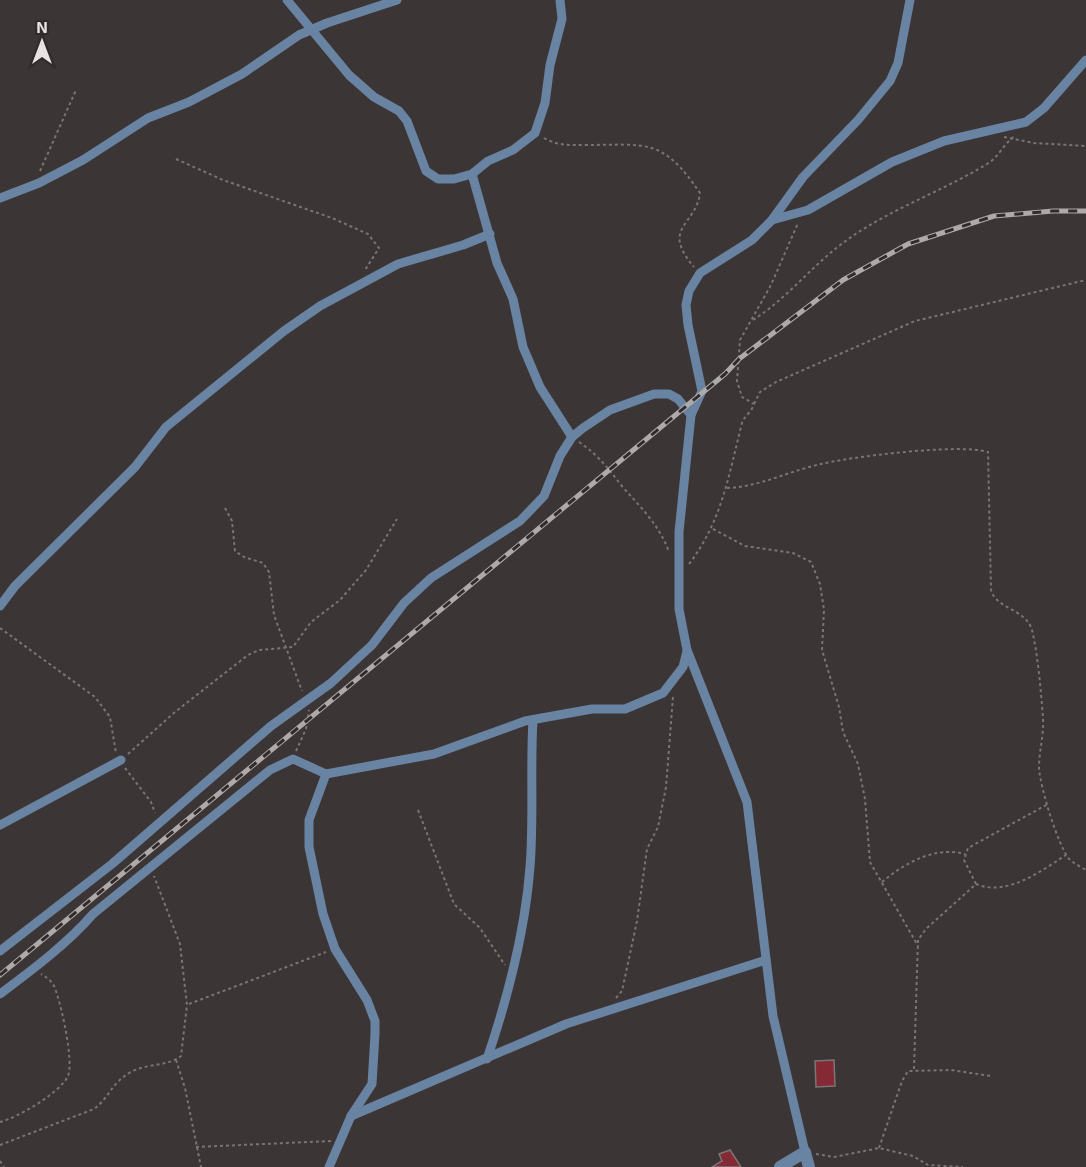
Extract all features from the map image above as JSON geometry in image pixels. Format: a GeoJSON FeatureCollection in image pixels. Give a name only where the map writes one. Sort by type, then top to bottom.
{"type":"FeatureCollection","features":[{"type":"Feature","properties":{"kind":"street"},"geometry":{"type":"LineString","coordinates":[[287,0],[311,31],[362,88],[399,111],[407,121],[426,171],[438,178],[454,179],[472,174],[488,161],[513,150],[535,133],[545,103],[550,65],[562,19],[560,0]]}},
{"type":"Feature","properties":{"kind":"street"},"geometry":{"type":"LineString","coordinates":[[0,198],[39,183],[83,160],[148,118],[189,102],[242,74],[299,35],[327,22],[398,0]]}},
{"type":"Feature","properties":{"kind":"street"},"geometry":{"type":"LineString","coordinates":[[809,1167],[772,1016],[747,802],[687,650],[679,609],[679,532],[691,415],[702,391],[687,325],[686,305],[689,291],[700,273],[752,240],[772,220],[803,177],[858,120],[890,81],[898,63],[910,0]]}},
{"type":"Feature","properties":{"kind":"street"},"geometry":{"type":"LineString","coordinates":[[772,220],[808,210],[892,162],[944,141],[1026,122],[1044,108],[1086,60]]}},
{"type":"Feature","properties":{"kind":"street"},"geometry":{"type":"LineString","coordinates":[[472,174],[497,263],[513,299],[523,347],[540,387],[572,437]]}},
{"type":"Feature","properties":{"kind":"street"},"geometry":{"type":"LineString","coordinates":[[0,606],[15,586],[135,467],[166,427],[284,332],[354,287],[398,264],[463,245],[490,234]]}},
{"type":"Feature","properties":{"kind":"street"},"geometry":{"type":"LineString","coordinates":[[0,951],[112,864],[271,726],[308,700],[372,645],[404,603],[431,578],[478,546],[498,537],[535,507],[550,484],[560,456],[572,437],[610,410],[654,393],[669,394],[678,399],[691,415]]}},
{"type":"Feature","properties":{"kind":"street"},"geometry":{"type":"LineString","coordinates":[[0,994],[79,931],[93,914],[270,770],[293,759],[326,774],[434,753],[533,720],[592,710],[625,709],[663,693],[677,677],[687,650]]}},
{"type":"Feature","properties":{"kind":"street"},"geometry":{"type":"LineString","coordinates":[[487,1059],[513,974],[525,918],[530,867],[533,720]]}},
{"type":"Feature","properties":{"kind":"street"},"geometry":{"type":"LineString","coordinates":[[0,825],[120,760]]}},
{"type":"Feature","properties":{"kind":"street"},"geometry":{"type":"LineString","coordinates":[[326,774],[315,800],[308,834],[323,914],[335,949],[367,1000],[375,1021],[372,1084],[351,1116],[329,1167]]}},
{"type":"Feature","properties":{"kind":"street"},"geometry":{"type":"LineString","coordinates":[[351,1116],[607,1010],[766,960]]}},
{"type":"Feature","properties":{"kind":"street"},"geometry":{"type":"LineString","coordinates":[[780,1167],[805,1152]]}},
{"type":"Feature","properties":{"kind":"path"},"geometry":{"type":"LineString","coordinates":[[39,183],[40,168],[76,90]]}},
{"type":"Feature","properties":{"kind":"path"},"geometry":{"type":"LineString","coordinates":[[750,321],[771,309],[807,272],[846,241],[889,212],[988,164],[1003,152],[1010,139],[1018,134],[1026,122]]}},
{"type":"Feature","properties":{"kind":"path"},"geometry":{"type":"LineString","coordinates":[[988,129],[1010,139],[1086,146]]}},
{"type":"Feature","properties":{"kind":"path"},"geometry":{"type":"LineString","coordinates":[[535,133],[556,144],[634,144],[663,151],[700,193],[699,202],[680,235],[683,252],[700,273]]}},
{"type":"Feature","properties":{"kind":"path"},"geometry":{"type":"LineString","coordinates":[[176,159],[223,180],[332,218],[369,234],[379,248],[354,287]]}},
{"type":"Feature","properties":{"kind":"path"},"geometry":{"type":"LineString","coordinates":[[754,404],[742,397],[737,381],[741,340],[771,285],[794,231],[808,210]]}},
{"type":"Feature","properties":{"kind":"path"},"geometry":{"type":"LineString","coordinates":[[678,578],[713,529],[734,463],[743,419],[752,411],[760,392],[776,382],[906,324],[1086,280]]}},
{"type":"Feature","properties":{"kind":"path"},"geometry":{"type":"LineString","coordinates":[[572,437],[601,458],[643,508],[658,528],[670,555]]}},
{"type":"Feature","properties":{"kind":"path"},"geometry":{"type":"LineString","coordinates":[[727,488],[742,488],[821,464],[953,449],[988,452],[991,590],[995,598],[1022,615],[1031,628],[1042,717],[1043,740],[1039,769],[1053,826],[1067,855],[1086,870]]}},
{"type":"Feature","properties":{"kind":"path"},"geometry":{"type":"LineString","coordinates":[[225,508],[232,520],[235,551],[244,557],[263,563],[269,572],[274,615],[308,700],[306,729],[293,759]]}},
{"type":"Feature","properties":{"kind":"path"},"geometry":{"type":"LineString","coordinates":[[120,760],[175,712],[248,656],[259,650],[293,647],[311,622],[340,600],[366,570],[397,519]]}},
{"type":"Feature","properties":{"kind":"path"},"geometry":{"type":"LineString","coordinates":[[713,529],[745,546],[793,554],[811,562],[820,584],[824,610],[822,650],[839,707],[843,732],[858,764],[865,798],[870,862],[918,946]]}},
{"type":"Feature","properties":{"kind":"path"},"geometry":{"type":"LineString","coordinates":[[0,628],[94,697],[110,717],[112,738],[120,760],[151,802],[159,824]]}},
{"type":"Feature","properties":{"kind":"path"},"geometry":{"type":"LineString","coordinates":[[607,1010],[622,991],[637,921],[647,849],[658,827],[666,787],[673,696]]}},
{"type":"Feature","properties":{"kind":"path"},"geometry":{"type":"LineString","coordinates":[[1048,804],[974,843],[965,854],[964,860],[976,884],[985,888],[1008,886],[1067,855]]}},
{"type":"Feature","properties":{"kind":"path"},"geometry":{"type":"LineString","coordinates":[[418,810],[454,904],[480,928],[513,974]]}},
{"type":"Feature","properties":{"kind":"path"},"geometry":{"type":"LineString","coordinates":[[882,882],[895,871],[934,852],[965,854]]}},
{"type":"Feature","properties":{"kind":"path"},"geometry":{"type":"LineString","coordinates":[[0,1146],[94,1109],[103,1102],[112,1087],[134,1070],[176,1060],[181,1056],[187,1005],[180,944],[151,868]]}},
{"type":"Feature","properties":{"kind":"path"},"geometry":{"type":"LineString","coordinates":[[914,1069],[918,946],[926,929],[976,884]]}},
{"type":"Feature","properties":{"kind":"path"},"geometry":{"type":"LineString","coordinates":[[187,1005],[335,949]]}},
{"type":"Feature","properties":{"kind":"path"},"geometry":{"type":"LineString","coordinates":[[0,1122],[46,1098],[67,1079],[69,1071],[70,1054],[64,1021],[54,987],[48,978],[33,969]]}},
{"type":"Feature","properties":{"kind":"path"},"geometry":{"type":"LineString","coordinates":[[176,1060],[201,1167]]}},
{"type":"Feature","properties":{"kind":"path"},"geometry":{"type":"LineString","coordinates":[[879,1148],[902,1081],[908,1071],[914,1069],[951,1070],[991,1076]]}},
{"type":"Feature","properties":{"kind":"path"},"geometry":{"type":"LineString","coordinates":[[196,1147],[340,1140]]}},
{"type":"Feature","properties":{"kind":"path"},"geometry":{"type":"LineString","coordinates":[[805,1152],[834,1157],[879,1148],[913,1156],[928,1165],[963,1167]]}},
{"type":"Feature","properties":{"kind":"path"},"geometry":{"type":"LineString","coordinates":[[0,1161],[3,1167]]}},
{"type":"Feature","properties":{"kind":"building"},"geometry":{"type":"Polygon","coordinates":[[[834,1060],[835,1086],[816,1087],[815,1061],[834,1060]]]}},
{"type":"Feature","properties":{"kind":"building"},"geometry":{"type":"Polygon","coordinates":[[[730,1150],[741,1167],[712,1167],[722,1161],[719,1154],[730,1150]]]}},
{"type":"Feature","properties":{"kind":"railway"},"geometry":{"type":"LineString","coordinates":[[0,975],[725,374],[739,359],[843,280],[908,244],[994,216],[1086,211]]}}]}
